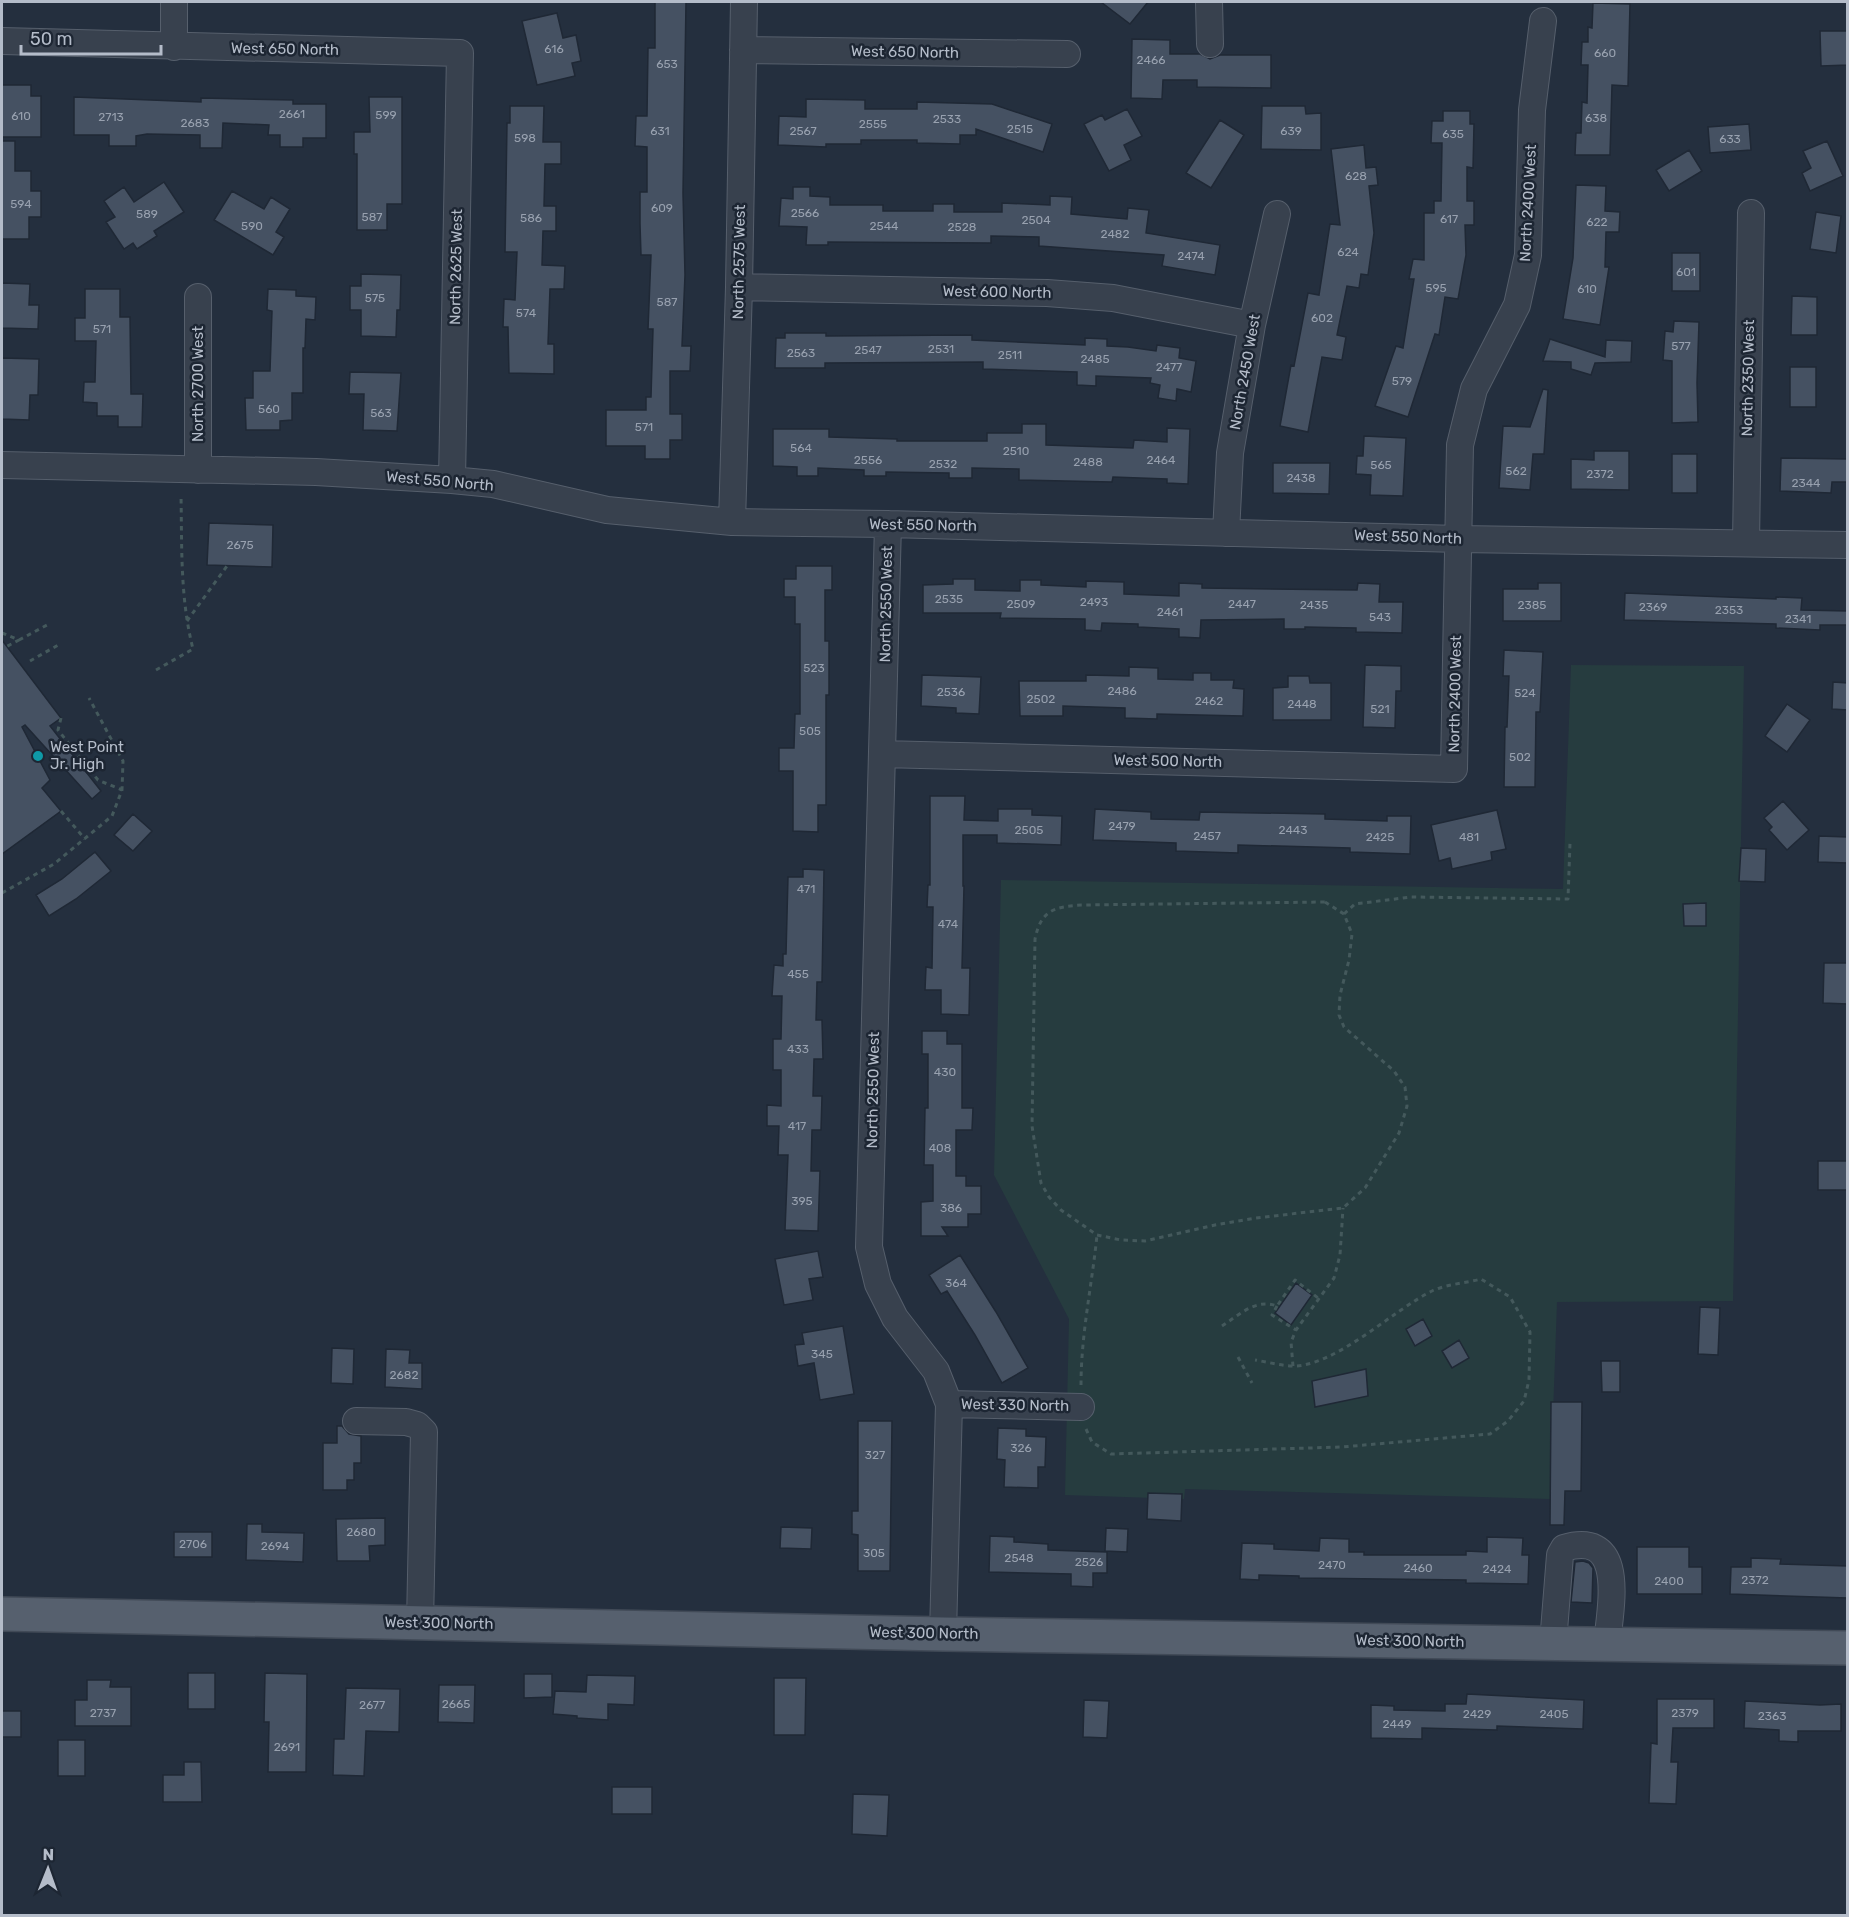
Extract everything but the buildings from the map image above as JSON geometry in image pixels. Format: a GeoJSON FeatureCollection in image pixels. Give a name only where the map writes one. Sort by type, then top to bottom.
{"type":"FeatureCollection","features":[{"type":"Feature","properties":{"kind":"main road","name":"West 300 North"},"geometry":{"type":"LineString","coordinates":[[2,1614],[943,1634],[1848,1648]]}},
{"type":"Feature","properties":{"kind":"street"},"geometry":{"type":"LineString","coordinates":[[174,2],[174,47]]}},
{"type":"Feature","properties":{"kind":"street","name":"North 2575 West"},"geometry":{"type":"LineString","coordinates":[[732,522],[744,2]]}},
{"type":"Feature","properties":{"kind":"street"},"geometry":{"type":"LineString","coordinates":[[1209,2],[1210,44]]}},
{"type":"Feature","properties":{"kind":"street","name":"North 2400 West"},"geometry":{"type":"LineString","coordinates":[[1454,769],[1460,445],[1474,389],[1517,305],[1528,255],[1532,110],[1543,21]]}},
{"type":"Feature","properties":{"kind":"street","name":"West 650 North"},"geometry":{"type":"LineString","coordinates":[[2,41],[460,53]]}},
{"type":"Feature","properties":{"kind":"street","name":"West 650 North"},"geometry":{"type":"LineString","coordinates":[[743,50],[1067,54]]}},
{"type":"Feature","properties":{"kind":"street","name":"North 2625 West"},"geometry":{"type":"LineString","coordinates":[[452,480],[460,53]]}},
{"type":"Feature","properties":{"kind":"street","name":"North 2350 West"},"geometry":{"type":"LineString","coordinates":[[1746,543],[1751,213]]}},
{"type":"Feature","properties":{"kind":"street","name":"North 2450 West"},"geometry":{"type":"LineString","coordinates":[[1226,532],[1230,453],[1252,325],[1277,214]]}},
{"type":"Feature","properties":{"kind":"street","name":"West 600 North"},"geometry":{"type":"LineString","coordinates":[[739,287],[1035,292],[1091,296],[1113,298],[1252,325]]}},
{"type":"Feature","properties":{"kind":"street","name":"North 2700 West"},"geometry":{"type":"LineString","coordinates":[[198,297],[198,470]]}},
{"type":"Feature","properties":{"kind":"street","name":"West 550 North"},"geometry":{"type":"LineString","coordinates":[[2,465],[316,472],[452,480],[493,484],[607,510],[732,522],[1459,539],[1848,545]]}},
{"type":"Feature","properties":{"kind":"street","name":"North 2550 West"},"geometry":{"type":"LineString","coordinates":[[888,524],[869,1247],[878,1284],[895,1318],[936,1371],[949,1404],[943,1634]]}},
{"type":"Feature","properties":{"kind":"street","name":"West 500 North"},"geometry":{"type":"LineString","coordinates":[[882,754],[1454,769]]}},
{"type":"Feature","properties":{"kind":"street","name":"West 330 North"},"geometry":{"type":"LineString","coordinates":[[949,1404],[1082,1408]]}},
{"type":"Feature","properties":{"kind":"street"},"geometry":{"type":"LineString","coordinates":[[356,1421],[406,1422],[417,1425],[424,1432],[420,1623]]}},
{"type":"Feature","properties":{"kind":"street"},"geometry":{"type":"LineString","coordinates":[[1553,1643],[1560,1555],[1564,1548],[1572,1546],[1597,1548],[1604,1552],[1609,1563],[1611,1586],[1607,1644]]}},
{"type":"Feature","properties":{"kind":"path"},"geometry":{"type":"LineString","coordinates":[[156,670],[193,649],[186,623],[181,579],[181,495]]}},
{"type":"Feature","properties":{"kind":"path"},"geometry":{"type":"LineString","coordinates":[[186,623],[227,566]]}},
{"type":"Feature","properties":{"kind":"path"},"geometry":{"type":"LineString","coordinates":[[2,649],[49,624]]}},
{"type":"Feature","properties":{"kind":"path"},"geometry":{"type":"LineString","coordinates":[[2,633],[19,640]]}},
{"type":"Feature","properties":{"kind":"path"},"geometry":{"type":"LineString","coordinates":[[30,661],[60,644]]}},
{"type":"Feature","properties":{"kind":"path"},"geometry":{"type":"LineString","coordinates":[[2,894],[54,864],[112,816],[122,790],[123,761],[89,698]]}},
{"type":"Feature","properties":{"kind":"path"},"geometry":{"type":"LineString","coordinates":[[61,718],[58,730],[98,780],[122,790]]}},
{"type":"Feature","properties":{"kind":"path"},"geometry":{"type":"LineString","coordinates":[[61,811],[85,839]]}},
{"type":"Feature","properties":{"kind":"path"},"geometry":{"type":"LineString","coordinates":[[1344,914],[1355,904],[1411,897],[1568,900],[1570,843]]}},
{"type":"Feature","properties":{"kind":"path"},"geometry":{"type":"LineString","coordinates":[[1325,902],[1344,914],[1352,934],[1349,960],[1340,995],[1339,1015],[1344,1027],[1394,1071],[1405,1087],[1407,1106],[1399,1133],[1365,1188],[1343,1208],[1246,1219],[1145,1241],[1121,1240],[1097,1235],[1061,1210],[1049,1197],[1041,1183],[1032,1126],[1035,939],[1038,925],[1047,913],[1062,906],[1082,905],[1325,902]]}},
{"type":"Feature","properties":{"kind":"path"},"geometry":{"type":"LineString","coordinates":[[1293,1366],[1291,1342],[1296,1330],[1334,1278],[1340,1255],[1343,1208]]}},
{"type":"Feature","properties":{"kind":"path"},"geometry":{"type":"LineString","coordinates":[[1097,1235],[1084,1331],[1082,1408],[1092,1442],[1111,1454],[1342,1447],[1490,1434],[1508,1421],[1524,1401],[1529,1380],[1530,1332],[1510,1298],[1481,1279],[1435,1290],[1335,1353],[1313,1362],[1293,1366],[1255,1360]]}},
{"type":"Feature","properties":{"kind":"path"},"geometry":{"type":"LineString","coordinates":[[1296,1330],[1272,1315],[1277,1306],[1295,1280],[1318,1298]]}},
{"type":"Feature","properties":{"kind":"path"},"geometry":{"type":"LineString","coordinates":[[1221,1326],[1258,1304],[1269,1303],[1277,1306]]}},
{"type":"Feature","properties":{"kind":"path"},"geometry":{"type":"LineString","coordinates":[[1238,1358],[1252,1383]]}},
{"type":"Feature","properties":{"kind":"green space"},"geometry":{"type":"Polygon","coordinates":[[[1571,665],[1744,666],[1733,1301],[1557,1302],[1550,1499],[1185,1489],[1184,1499],[1065,1495],[1069,1319],[994,1175],[1001,880],[1563,889],[1571,665]]]}},
{"type":"Feature","properties":{"kind":"place","name":"West Point Jr. High"},"geometry":{"type":"Point","coordinates":[38,756]}}]}
